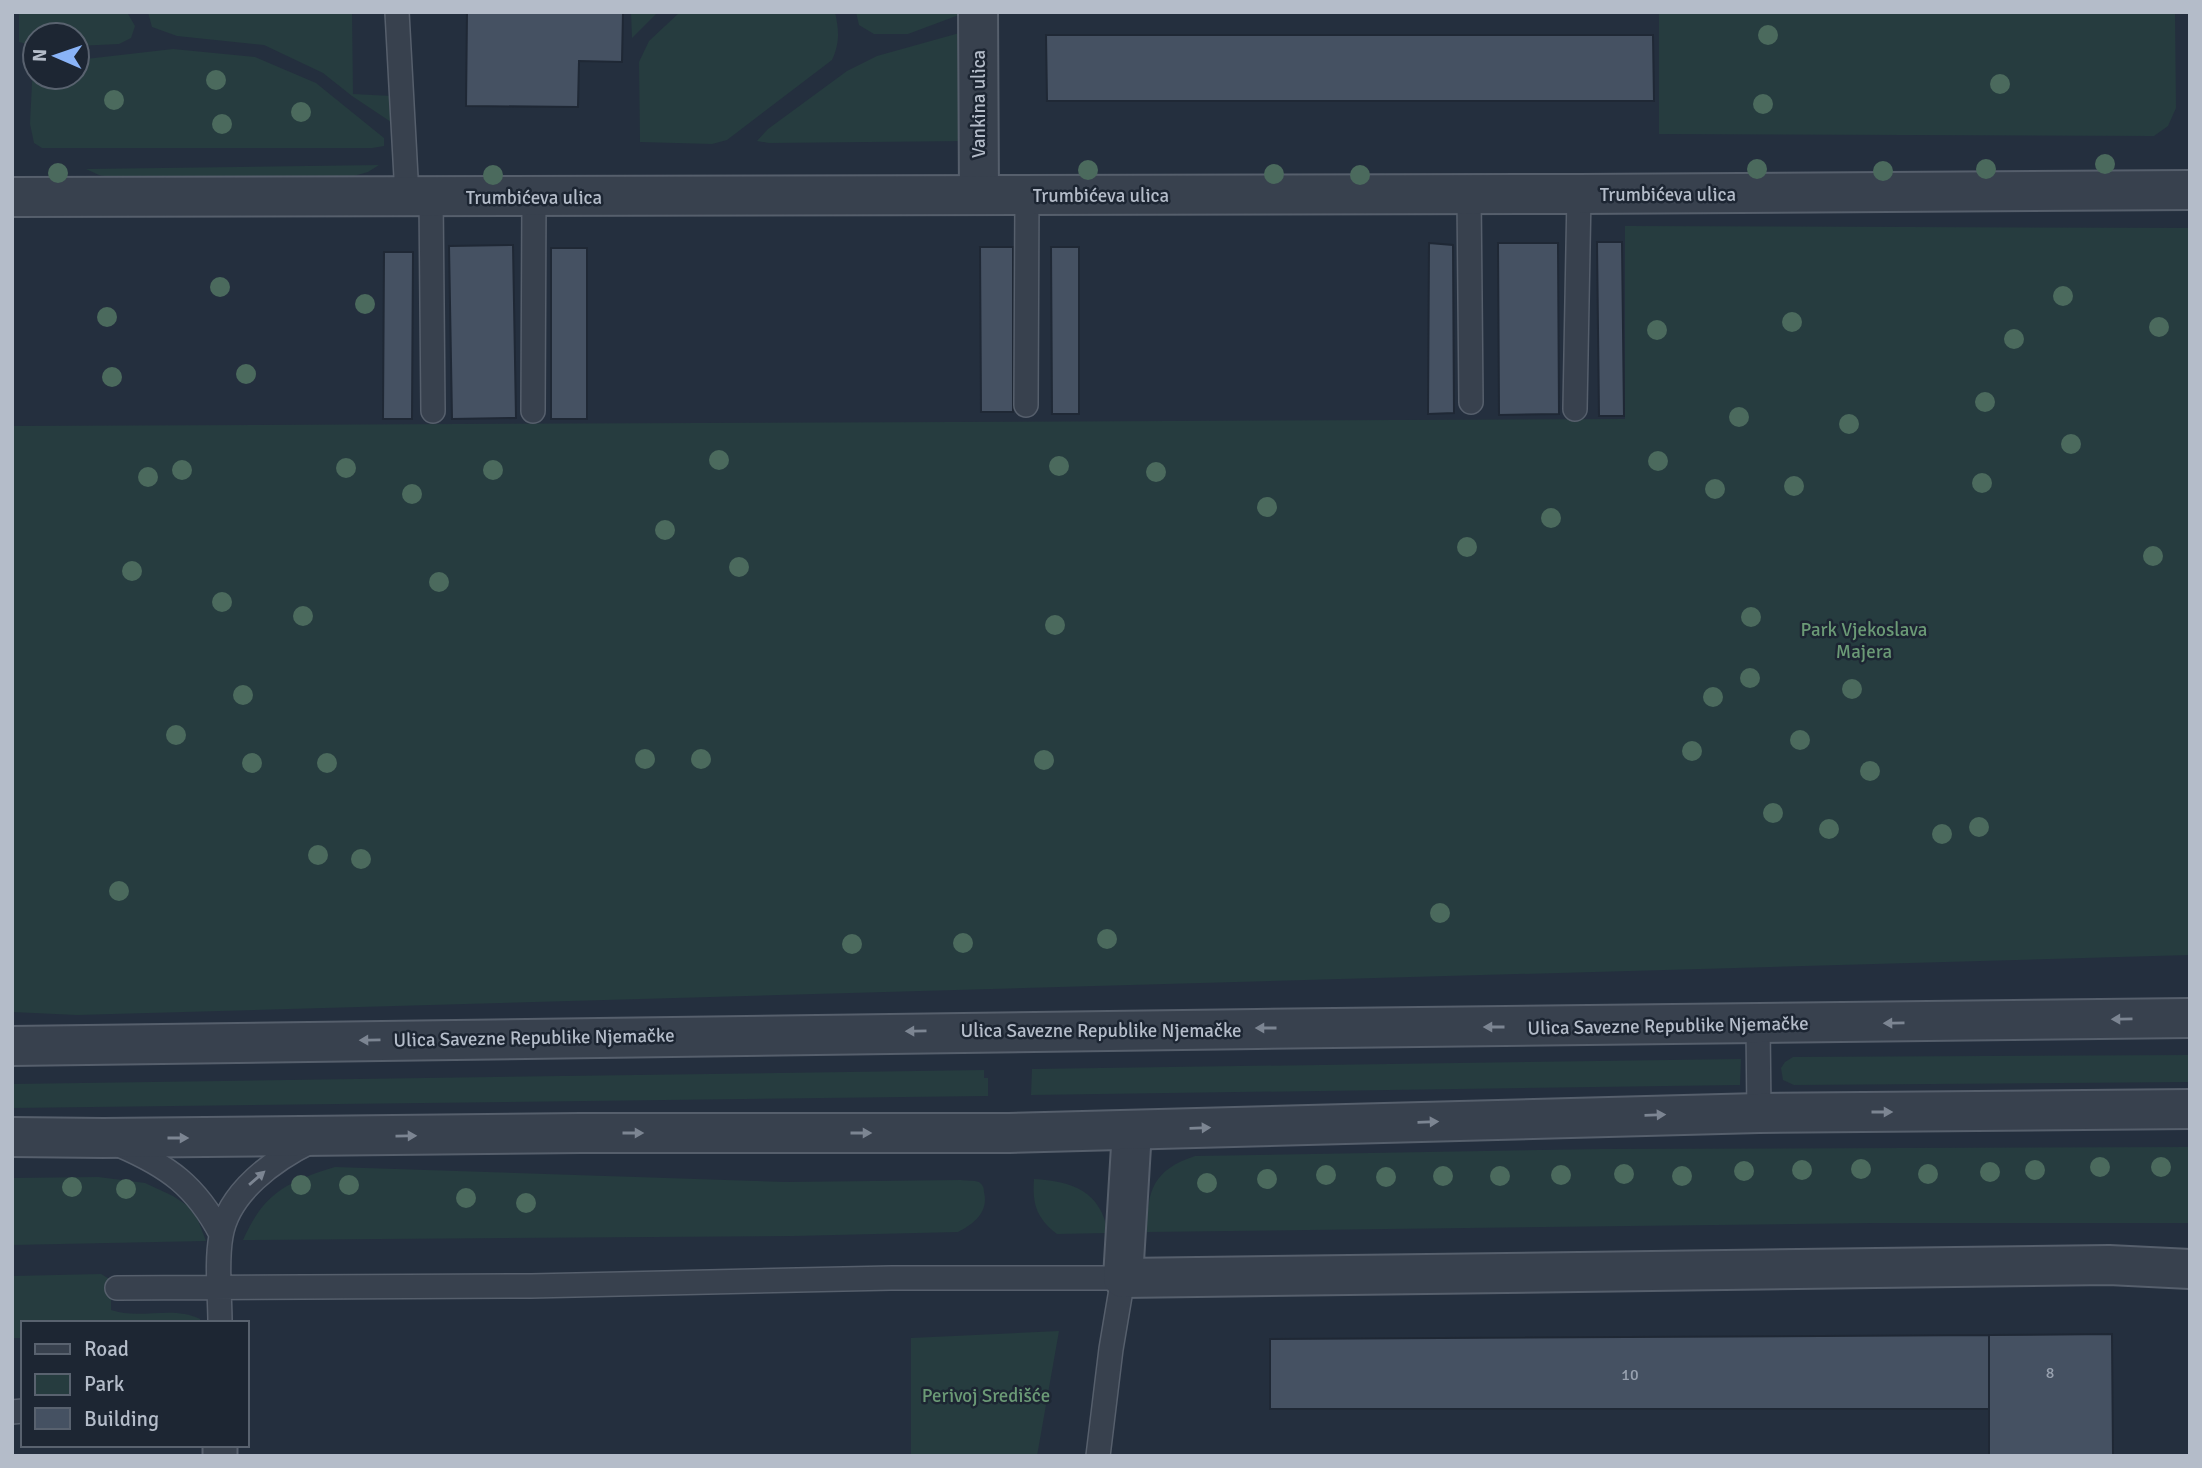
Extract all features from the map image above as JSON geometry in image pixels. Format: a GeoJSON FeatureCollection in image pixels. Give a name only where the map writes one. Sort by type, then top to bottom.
{"type":"FeatureCollection","features":[{"type":"Feature","properties":{"kind":"street","name":"Vankina ulica"},"geometry":{"type":"LineString","coordinates":[[978,12],[979,195]]}},
{"type":"Feature","properties":{"kind":"street","name":"Trumbićeva ulica"},"geometry":{"type":"LineString","coordinates":[[12,197],[2190,190]]}},
{"type":"Feature","properties":{"kind":"street","name":"Ulica Savezne Republike Njemačke"},"geometry":{"type":"LineString","coordinates":[[24,1044],[1009,1030],[1758,1025],[2190,1017]]}},
{"type":"Feature","properties":{"kind":"street"},"geometry":{"type":"LineString","coordinates":[[12,1137],[1009,1133],[1759,1112],[2190,1109]]}},
{"type":"Feature","properties":{"kind":"street"},"geometry":{"type":"LineString","coordinates":[[1132,1130],[1123,1278],[2109,1265],[2190,1269]]}},
{"type":"Feature","properties":{"kind":"lane"},"geometry":{"type":"LineString","coordinates":[[397,12],[419,196],[433,411]]}},
{"type":"Feature","properties":{"kind":"lane"},"geometry":{"type":"LineString","coordinates":[[1469,194],[1471,402]]}},
{"type":"Feature","properties":{"kind":"lane"},"geometry":{"type":"LineString","coordinates":[[1575,409],[1579,194]]}},
{"type":"Feature","properties":{"kind":"lane"},"geometry":{"type":"LineString","coordinates":[[1026,405],[1027,195]]}},
{"type":"Feature","properties":{"kind":"lane"},"geometry":{"type":"LineString","coordinates":[[533,411],[534,197]]}},
{"type":"Feature","properties":{"kind":"lane"},"geometry":{"type":"LineString","coordinates":[[1758,1025],[1759,1112]]}},
{"type":"Feature","properties":{"kind":"lane"},"geometry":{"type":"LineString","coordinates":[[220,1321],[221,1234],[229,1212],[245,1188],[294,1150],[321,1137]]}},
{"type":"Feature","properties":{"kind":"lane"},"geometry":{"type":"LineString","coordinates":[[103,1138],[168,1170],[192,1189],[209,1210],[221,1234]]}},
{"type":"Feature","properties":{"kind":"lane"},"geometry":{"type":"LineString","coordinates":[[117,1287],[531,1286],[891,1278],[1123,1278],[1098,1456]]}},
{"type":"Feature","properties":{"kind":"green space"},"geometry":{"type":"Polygon","coordinates":[[[19,12],[127,12],[135,26],[131,38],[119,44],[91,45],[91,21],[21,21],[19,42],[19,12]]]}},
{"type":"Feature","properties":{"kind":"green space"},"geometry":{"type":"Polygon","coordinates":[[[148,12],[352,12],[353,94],[392,96],[391,122],[323,73],[264,45],[177,36],[152,27],[148,12]]]}},
{"type":"Feature","properties":{"kind":"green space"},"geometry":{"type":"Polygon","coordinates":[[[631,12],[658,12],[632,38],[631,12]]]}},
{"type":"Feature","properties":{"kind":"green space"},"geometry":{"type":"Polygon","coordinates":[[[680,12],[835,12],[838,42],[832,60],[727,140],[712,144],[640,142],[639,62],[649,41],[680,12]]]}},
{"type":"Feature","properties":{"kind":"green space"},"geometry":{"type":"Polygon","coordinates":[[[856,12],[967,12],[908,34],[874,34],[859,25],[856,12]]]}},
{"type":"Feature","properties":{"kind":"green space"},"geometry":{"type":"Polygon","coordinates":[[[1659,12],[2175,12],[2176,108],[2168,126],[2154,136],[1659,134],[1659,12]]]}},
{"type":"Feature","properties":{"kind":"green space"},"geometry":{"type":"Polygon","coordinates":[[[963,32],[968,141],[757,141],[768,129],[847,71],[877,56],[963,32]]]}},
{"type":"Feature","properties":{"kind":"green space"},"geometry":{"type":"Polygon","coordinates":[[[173,49],[255,57],[316,83],[384,138],[384,146],[42,148],[34,143],[30,124],[32,91],[91,91],[91,58],[173,49]]]}},
{"type":"Feature","properties":{"kind":"green space"},"geometry":{"type":"Polygon","coordinates":[[[379,165],[354,176],[114,178],[86,169],[379,165]]]}},
{"type":"Feature","properties":{"kind":"green space","name":"Park Vjekoslava Majera"},"geometry":{"type":"Polygon","coordinates":[[[1625,226],[2190,228],[2190,955],[77,1015],[12,1012],[12,426],[1625,419],[1625,226]]]}},
{"type":"Feature","properties":{"kind":"green space"},"geometry":{"type":"Polygon","coordinates":[[[2190,1055],[2190,1082],[1794,1085],[1783,1080],[1781,1068],[1793,1057],[2190,1055]]]}},
{"type":"Feature","properties":{"kind":"green space"},"geometry":{"type":"Polygon","coordinates":[[[1741,1059],[1740,1085],[1031,1095],[1032,1069],[1741,1059]]]}},
{"type":"Feature","properties":{"kind":"green space"},"geometry":{"type":"Polygon","coordinates":[[[984,1070],[984,1078],[988,1078],[988,1096],[12,1108],[12,1084],[984,1070]]]}},
{"type":"Feature","properties":{"kind":"green space"},"geometry":{"type":"Polygon","coordinates":[[[2190,1147],[2190,1223],[1873,1223],[1147,1232],[1149,1204],[1155,1184],[1170,1168],[1195,1156],[1602,1149],[2190,1147]]]}},
{"type":"Feature","properties":{"kind":"green space"},"geometry":{"type":"Polygon","coordinates":[[[335,1167],[786,1182],[961,1180],[979,1182],[985,1199],[979,1216],[958,1232],[794,1236],[243,1240],[259,1211],[278,1192],[303,1178],[335,1167]]]}},
{"type":"Feature","properties":{"kind":"green space"},"geometry":{"type":"Polygon","coordinates":[[[98,1177],[145,1183],[173,1196],[194,1210],[206,1241],[12,1245],[12,1178],[98,1177]]]}},
{"type":"Feature","properties":{"kind":"green space"},"geometry":{"type":"Polygon","coordinates":[[[1034,1179],[1061,1182],[1083,1191],[1099,1207],[1108,1233],[1057,1234],[1037,1210],[1034,1179]]]}},
{"type":"Feature","properties":{"kind":"green space"},"geometry":{"type":"Polygon","coordinates":[[[101,1274],[111,1280],[111,1310],[133,1314],[179,1313],[200,1321],[21,1321],[21,1338],[12,1338],[12,1276],[101,1274]]]}},
{"type":"Feature","properties":{"kind":"green space","name":"Perivoj Središće"},"geometry":{"type":"Polygon","coordinates":[[[1059,1331],[1037,1456],[911,1456],[911,1338],[1059,1331]]]}},
{"type":"Feature","properties":{"kind":"building"},"geometry":{"type":"Polygon","coordinates":[[[467,12],[623,12],[622,62],[579,61],[578,107],[466,106],[467,12]]]}},
{"type":"Feature","properties":{"kind":"building"},"geometry":{"type":"Polygon","coordinates":[[[1046,35],[1653,35],[1654,101],[1047,101],[1046,35]]]}},
{"type":"Feature","properties":{"kind":"building"},"geometry":{"type":"Polygon","coordinates":[[[1597,242],[1622,242],[1624,416],[1599,416],[1597,242]]]}},
{"type":"Feature","properties":{"kind":"building"},"geometry":{"type":"Polygon","coordinates":[[[1429,243],[1453,245],[1454,413],[1428,414],[1429,243]]]}},
{"type":"Feature","properties":{"kind":"building"},"geometry":{"type":"Polygon","coordinates":[[[1498,243],[1558,243],[1559,414],[1499,415],[1498,243]]]}},
{"type":"Feature","properties":{"kind":"building"},"geometry":{"type":"Polygon","coordinates":[[[513,245],[516,418],[452,419],[449,246],[513,245]]]}},
{"type":"Feature","properties":{"kind":"building"},"geometry":{"type":"Polygon","coordinates":[[[980,247],[1013,247],[1013,412],[981,412],[980,247]]]}},
{"type":"Feature","properties":{"kind":"building"},"geometry":{"type":"Polygon","coordinates":[[[1051,247],[1079,247],[1079,414],[1052,414],[1051,247]]]}},
{"type":"Feature","properties":{"kind":"building"},"geometry":{"type":"Polygon","coordinates":[[[551,248],[587,248],[587,419],[551,419],[551,248]]]}},
{"type":"Feature","properties":{"kind":"building"},"geometry":{"type":"Polygon","coordinates":[[[384,252],[413,252],[412,419],[383,419],[384,252]]]}},
{"type":"Feature","properties":{"kind":"building"},"geometry":{"type":"Polygon","coordinates":[[[2112,1334],[2113,1456],[1989,1456],[1989,1335],[2112,1334]]]}},
{"type":"Feature","properties":{"kind":"building"},"geometry":{"type":"Polygon","coordinates":[[[1989,1335],[1989,1409],[1270,1409],[1270,1339],[1989,1335]]]}}]}
